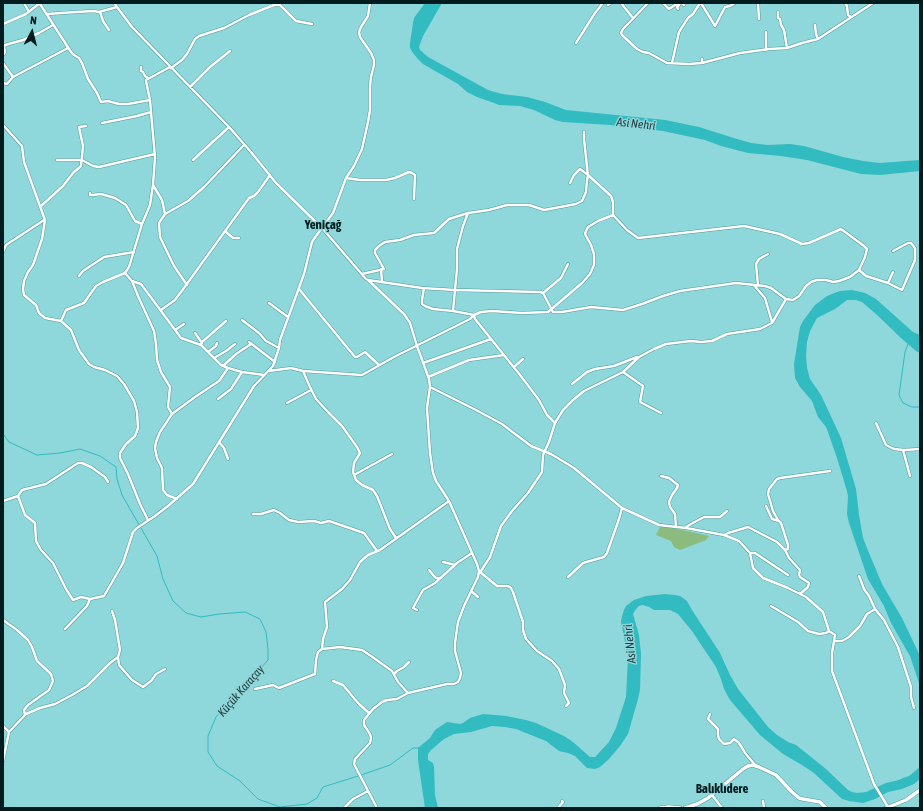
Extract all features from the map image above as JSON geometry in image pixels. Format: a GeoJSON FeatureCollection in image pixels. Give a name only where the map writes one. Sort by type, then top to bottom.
{"type":"FeatureCollection","features":[{"type":"Feature","properties":{"kind":"main road"},"geometry":{"type":"LineString","coordinates":[[685,808],[712,795],[746,767],[751,765],[776,775],[799,798],[820,802],[826,808]]}},
{"type":"Feature","properties":{"kind":"main road"},"geometry":{"type":"LineString","coordinates":[[887,806],[906,800],[920,790]]}},
{"type":"Feature","properties":{"kind":"main road"},"geometry":{"type":"LineString","coordinates":[[660,808],[666,806],[680,808]]}},
{"type":"Feature","properties":{"kind":"street"},"geometry":{"type":"LineString","coordinates":[[24,3],[29,12]]}},
{"type":"Feature","properties":{"kind":"street"},"geometry":{"type":"LineString","coordinates":[[114,3],[132,27],[229,127],[276,183],[322,228],[366,279],[404,314],[410,323],[428,377],[430,387],[427,408],[433,473],[436,481],[449,501],[479,571],[478,577],[458,622],[455,643],[455,651],[461,673],[458,682],[408,693],[397,699],[382,702],[364,720],[364,725],[370,734],[370,743],[355,759],[354,764],[377,808]]}},
{"type":"Feature","properties":{"kind":"street"},"geometry":{"type":"LineString","coordinates":[[18,496],[25,515],[35,523],[36,541],[41,550],[53,563],[73,600],[81,596],[90,599],[104,596],[123,563],[133,532],[177,499],[194,484],[254,386],[269,372],[273,366],[280,340],[304,274],[312,242],[333,213],[346,178],[354,166],[362,149],[370,110],[370,86],[374,60],[371,53],[360,38],[359,32],[368,16],[370,3]]}},
{"type":"Feature","properties":{"kind":"street"},"geometry":{"type":"LineString","coordinates":[[621,3],[633,18]]}},
{"type":"Feature","properties":{"kind":"street"},"geometry":{"type":"LineString","coordinates":[[648,3],[622,31],[622,35],[637,49],[649,53],[667,63],[689,64],[702,63],[740,53],[787,48],[818,39],[873,3]]}},
{"type":"Feature","properties":{"kind":"street"},"geometry":{"type":"LineString","coordinates":[[662,3],[669,9],[681,3]]}},
{"type":"Feature","properties":{"kind":"street"},"geometry":{"type":"LineString","coordinates":[[678,9],[677,7],[681,3]]}},
{"type":"Feature","properties":{"kind":"street"},"geometry":{"type":"LineString","coordinates":[[672,63],[679,32],[700,3],[715,26],[725,7],[735,3]]}},
{"type":"Feature","properties":{"kind":"street"},"geometry":{"type":"LineString","coordinates":[[758,3],[759,19]]}},
{"type":"Feature","properties":{"kind":"street"},"geometry":{"type":"LineString","coordinates":[[845,3],[848,14],[851,17]]}},
{"type":"Feature","properties":{"kind":"street"},"geometry":{"type":"LineString","coordinates":[[3,24],[29,12],[40,4],[68,48],[79,58],[88,79],[97,92],[101,102],[108,101],[119,104],[128,104],[150,100]]}},
{"type":"Feature","properties":{"kind":"street"},"geometry":{"type":"LineString","coordinates":[[576,43],[602,4]]}},
{"type":"Feature","properties":{"kind":"street"},"geometry":{"type":"LineString","coordinates":[[61,320],[66,310],[84,303],[96,286],[125,273],[135,252],[142,224],[150,205],[154,185],[155,154],[150,100],[146,80],[171,68],[182,60],[198,36],[224,28],[249,15],[274,5],[280,5],[296,21],[312,24]]}},
{"type":"Feature","properties":{"kind":"street"},"geometry":{"type":"LineString","coordinates":[[47,14],[100,12],[117,7]]}},
{"type":"Feature","properties":{"kind":"street"},"geometry":{"type":"LineString","coordinates":[[100,12],[103,21],[109,30]]}},
{"type":"Feature","properties":{"kind":"street"},"geometry":{"type":"LineString","coordinates":[[778,12],[778,18],[780,19],[784,30],[787,48]]}},
{"type":"Feature","properties":{"kind":"street"},"geometry":{"type":"LineString","coordinates":[[3,54],[5,52],[5,45],[23,40],[53,25]]}},
{"type":"Feature","properties":{"kind":"street"},"geometry":{"type":"LineString","coordinates":[[815,25],[818,39]]}},
{"type":"Feature","properties":{"kind":"street"},"geometry":{"type":"LineString","coordinates":[[766,32],[766,50]]}},
{"type":"Feature","properties":{"kind":"street"},"geometry":{"type":"LineString","coordinates":[[3,83],[7,84],[13,76],[68,48]]}},
{"type":"Feature","properties":{"kind":"street"},"geometry":{"type":"LineString","coordinates":[[190,87],[210,67],[230,51]]}},
{"type":"Feature","properties":{"kind":"street"},"geometry":{"type":"LineString","coordinates":[[3,63],[13,76]]}},
{"type":"Feature","properties":{"kind":"street"},"geometry":{"type":"LineString","coordinates":[[141,67],[141,71],[143,72],[144,76],[148,78]]}},
{"type":"Feature","properties":{"kind":"street"},"geometry":{"type":"LineString","coordinates":[[102,123],[151,112]]}},
{"type":"Feature","properties":{"kind":"street"},"geometry":{"type":"LineString","coordinates":[[3,125],[22,146],[24,162],[45,220],[42,238],[33,265],[24,281],[24,295],[36,305],[39,313],[45,318],[61,320],[71,330],[84,358],[94,367],[105,370],[117,376],[124,384],[134,401],[137,412],[138,428],[135,436],[126,444],[120,453],[120,458],[148,520]]}},
{"type":"Feature","properties":{"kind":"street"},"geometry":{"type":"LineString","coordinates":[[40,207],[63,186],[73,173],[81,166],[83,146],[80,127],[86,126]]}},
{"type":"Feature","properties":{"kind":"street"},"geometry":{"type":"LineString","coordinates":[[193,160],[229,127]]}},
{"type":"Feature","properties":{"kind":"street"},"geometry":{"type":"LineString","coordinates":[[382,282],[381,270],[384,269],[374,253],[379,246],[385,242],[400,240],[414,235],[434,233],[449,219],[468,213],[489,210],[507,205],[529,205],[544,210],[576,204],[583,199],[586,192],[588,175],[584,132]]}},
{"type":"Feature","properties":{"kind":"street"},"geometry":{"type":"LineString","coordinates":[[187,285],[174,266],[160,237],[159,223],[165,214],[188,201],[204,188],[244,145]]}},
{"type":"Feature","properties":{"kind":"street"},"geometry":{"type":"LineString","coordinates":[[57,160],[82,160],[93,166],[99,167],[155,154]]}},
{"type":"Feature","properties":{"kind":"street"},"geometry":{"type":"LineString","coordinates":[[544,293],[552,312],[562,312],[591,307],[624,310],[680,291],[736,283],[765,286],[771,288],[786,299],[793,300],[799,296],[811,282],[826,280],[833,282],[845,280],[850,277],[859,270],[867,250],[864,246],[841,229],[809,243],[802,244],[780,234],[744,226],[638,238],[632,235],[613,214],[613,202],[611,196],[588,175],[580,170],[574,175],[570,183]]}},
{"type":"Feature","properties":{"kind":"street"},"geometry":{"type":"LineString","coordinates":[[346,178],[360,180],[386,180],[409,172],[415,175],[414,199]]}},
{"type":"Feature","properties":{"kind":"street"},"geometry":{"type":"LineString","coordinates":[[161,310],[175,300],[250,198],[258,192],[270,175]]}},
{"type":"Feature","properties":{"kind":"street"},"geometry":{"type":"LineString","coordinates":[[154,185],[162,200],[165,214]]}},
{"type":"Feature","properties":{"kind":"street"},"geometry":{"type":"LineString","coordinates":[[90,193],[92,195],[101,194],[115,198],[126,205],[135,221],[142,224]]}},
{"type":"Feature","properties":{"kind":"street"},"geometry":{"type":"LineString","coordinates":[[453,311],[457,269],[457,249],[468,213]]}},
{"type":"Feature","properties":{"kind":"street"},"geometry":{"type":"LineString","coordinates":[[269,372],[291,368],[303,371],[362,375],[481,312],[548,312],[582,283],[590,274],[594,265],[594,254],[585,234],[586,231],[588,227],[613,214]]}},
{"type":"Feature","properties":{"kind":"street"},"geometry":{"type":"LineString","coordinates":[[3,252],[6,245],[45,220]]}},
{"type":"Feature","properties":{"kind":"street"},"geometry":{"type":"LineString","coordinates":[[226,232],[233,238],[239,238]]}},
{"type":"Feature","properties":{"kind":"street"},"geometry":{"type":"LineString","coordinates":[[859,270],[866,276],[888,283],[902,290],[915,260],[915,248],[911,243],[908,243],[893,251]]}},
{"type":"Feature","properties":{"kind":"street"},"geometry":{"type":"LineString","coordinates":[[79,276],[104,257],[135,252]]}},
{"type":"Feature","properties":{"kind":"street"},"geometry":{"type":"LineString","coordinates":[[768,254],[759,259],[756,264],[756,285],[758,290],[765,298],[772,322]]}},
{"type":"Feature","properties":{"kind":"street"},"geometry":{"type":"LineString","coordinates":[[368,280],[424,288],[544,293],[561,278],[568,264]]}},
{"type":"Feature","properties":{"kind":"street"},"geometry":{"type":"LineString","coordinates":[[362,274],[381,270]]}},
{"type":"Feature","properties":{"kind":"street"},"geometry":{"type":"LineString","coordinates":[[888,283],[893,272]]}},
{"type":"Feature","properties":{"kind":"street"},"geometry":{"type":"LineString","coordinates":[[125,273],[132,281],[154,331],[157,360],[161,372],[170,387],[168,407],[172,414]]}},
{"type":"Feature","properties":{"kind":"street"},"geometry":{"type":"LineString","coordinates":[[132,281],[141,284],[181,338],[202,344]]}},
{"type":"Feature","properties":{"kind":"street"},"geometry":{"type":"LineString","coordinates":[[299,288],[355,357],[365,352],[379,366]]}},
{"type":"Feature","properties":{"kind":"street"},"geometry":{"type":"LineString","coordinates":[[424,288],[422,304],[425,306],[433,309],[474,315]]}},
{"type":"Feature","properties":{"kind":"street"},"geometry":{"type":"LineString","coordinates":[[572,384],[581,376],[595,369],[614,366],[639,357],[666,344],[691,341],[712,341],[727,334],[760,329],[772,322],[786,299]]}},
{"type":"Feature","properties":{"kind":"street"},"geometry":{"type":"LineString","coordinates":[[269,303],[288,317]]}},
{"type":"Feature","properties":{"kind":"street"},"geometry":{"type":"LineString","coordinates":[[474,315],[474,318],[539,400],[547,415],[555,422]]}},
{"type":"Feature","properties":{"kind":"street"},"geometry":{"type":"LineString","coordinates":[[242,320],[259,333],[266,341],[279,348]]}},
{"type":"Feature","properties":{"kind":"street"},"geometry":{"type":"LineString","coordinates":[[202,344],[226,321]]}},
{"type":"Feature","properties":{"kind":"street"},"geometry":{"type":"LineString","coordinates":[[176,330],[184,324]]}},
{"type":"Feature","properties":{"kind":"street"},"geometry":{"type":"LineString","coordinates":[[195,333],[208,352],[222,366],[242,372],[265,375]]}},
{"type":"Feature","properties":{"kind":"street"},"geometry":{"type":"LineString","coordinates":[[423,363],[491,339]]}},
{"type":"Feature","properties":{"kind":"street"},"geometry":{"type":"LineString","coordinates":[[208,352],[216,346],[216,343]]}},
{"type":"Feature","properties":{"kind":"street"},"geometry":{"type":"LineString","coordinates":[[222,366],[250,343],[275,362]]}},
{"type":"Feature","properties":{"kind":"street"},"geometry":{"type":"LineString","coordinates":[[214,358],[235,344]]}},
{"type":"Feature","properties":{"kind":"street"},"geometry":{"type":"LineString","coordinates":[[428,377],[469,360],[504,355]]}},
{"type":"Feature","properties":{"kind":"street"},"geometry":{"type":"LineString","coordinates":[[479,571],[481,571],[490,557],[501,526],[528,493],[542,472],[544,451],[549,442],[555,422],[567,406],[584,391],[623,372],[639,357]]}},
{"type":"Feature","properties":{"kind":"street"},"geometry":{"type":"LineString","coordinates":[[514,367],[523,359]]}},
{"type":"Feature","properties":{"kind":"street"},"geometry":{"type":"LineString","coordinates":[[177,499],[167,495],[164,490],[162,468],[157,458],[155,448],[156,442],[160,432],[172,414],[218,381],[228,368]]}},
{"type":"Feature","properties":{"kind":"street"},"geometry":{"type":"LineString","coordinates":[[303,371],[316,399],[342,426],[357,447],[360,453],[354,463],[353,472],[356,480],[358,483],[373,490],[377,496],[390,529],[396,538]]}},
{"type":"Feature","properties":{"kind":"street"},"geometry":{"type":"LineString","coordinates":[[218,399],[231,389],[242,372]]}},
{"type":"Feature","properties":{"kind":"street"},"geometry":{"type":"LineString","coordinates":[[623,372],[643,386],[640,402],[661,413]]}},
{"type":"Feature","properties":{"kind":"street"},"geometry":{"type":"LineString","coordinates":[[430,387],[502,424],[532,446],[550,454],[574,468],[622,508],[659,525],[724,535],[739,541],[750,552],[755,553],[788,575]]}},
{"type":"Feature","properties":{"kind":"street"},"geometry":{"type":"LineString","coordinates":[[287,403],[311,390]]}},
{"type":"Feature","properties":{"kind":"street"},"geometry":{"type":"LineString","coordinates":[[876,423],[886,445],[894,449],[920,449]]}},
{"type":"Feature","properties":{"kind":"street"},"geometry":{"type":"LineString","coordinates":[[219,442],[224,448],[228,459]]}},
{"type":"Feature","properties":{"kind":"street"},"geometry":{"type":"LineString","coordinates":[[903,450],[910,476]]}},
{"type":"Feature","properties":{"kind":"street"},"geometry":{"type":"LineString","coordinates":[[354,475],[392,454]]}},
{"type":"Feature","properties":{"kind":"street"},"geometry":{"type":"LineString","coordinates":[[3,501],[18,496],[22,490],[46,484],[78,463],[91,467],[105,477],[108,482]]}},
{"type":"Feature","properties":{"kind":"street"},"geometry":{"type":"LineString","coordinates":[[784,550],[788,549],[788,545],[781,524],[773,511],[768,494],[769,489],[777,479],[780,478],[830,471]]}},
{"type":"Feature","properties":{"kind":"street"},"geometry":{"type":"LineString","coordinates":[[661,476],[669,478],[678,485],[669,502],[670,507],[675,514],[676,527]]}},
{"type":"Feature","properties":{"kind":"street"},"geometry":{"type":"LineString","coordinates":[[254,689],[273,685],[279,688],[315,674],[316,660],[318,652],[322,648],[326,627],[325,602],[342,589],[350,580],[360,562],[368,555],[380,550],[449,501]]}},
{"type":"Feature","properties":{"kind":"street"},"geometry":{"type":"LineString","coordinates":[[766,506],[772,519],[779,521]]}},
{"type":"Feature","properties":{"kind":"street"},"geometry":{"type":"LineString","coordinates":[[568,577],[583,563],[604,557],[620,519],[622,508]]}},
{"type":"Feature","properties":{"kind":"street"},"geometry":{"type":"LineString","coordinates":[[254,514],[261,514],[274,510],[289,520],[298,522],[329,522],[364,533],[377,551]]}},
{"type":"Feature","properties":{"kind":"street"},"geometry":{"type":"LineString","coordinates":[[686,528],[704,517],[720,517],[726,511]]}},
{"type":"Feature","properties":{"kind":"street"},"geometry":{"type":"LineString","coordinates":[[724,535],[745,528],[752,528],[777,542],[800,570],[800,577],[809,584],[808,587],[800,594]]}},
{"type":"Feature","properties":{"kind":"street"},"geometry":{"type":"LineString","coordinates":[[750,552],[753,568],[763,578],[806,597],[823,612],[829,631],[835,636],[832,653],[832,671],[874,784],[887,806]]}},
{"type":"Feature","properties":{"kind":"street"},"geometry":{"type":"LineString","coordinates":[[417,610],[413,608],[423,590],[435,583],[455,565],[472,553]]}},
{"type":"Feature","properties":{"kind":"street"},"geometry":{"type":"LineString","coordinates":[[443,562],[455,565]]}},
{"type":"Feature","properties":{"kind":"street"},"geometry":{"type":"LineString","coordinates":[[429,570],[436,578],[440,578]]}},
{"type":"Feature","properties":{"kind":"street"},"geometry":{"type":"LineString","coordinates":[[479,571],[497,586],[508,586],[511,588],[523,622],[523,630],[526,639],[537,651],[552,661],[559,669],[565,685],[564,693],[569,703],[566,706]]}},
{"type":"Feature","properties":{"kind":"street"},"geometry":{"type":"LineString","coordinates":[[859,576],[864,589],[875,609],[884,620],[898,647],[911,687],[914,708]]}},
{"type":"Feature","properties":{"kind":"street"},"geometry":{"type":"LineString","coordinates":[[471,591],[478,597]]}},
{"type":"Feature","properties":{"kind":"street"},"geometry":{"type":"LineString","coordinates":[[65,629],[87,606],[90,599]]}},
{"type":"Feature","properties":{"kind":"street"},"geometry":{"type":"LineString","coordinates":[[771,606],[798,622],[808,632],[819,634],[829,631]]}},
{"type":"Feature","properties":{"kind":"street"},"geometry":{"type":"LineString","coordinates":[[834,641],[849,638],[860,626],[867,614],[875,609]]}},
{"type":"Feature","properties":{"kind":"street"},"geometry":{"type":"LineString","coordinates":[[112,611],[120,650],[118,657],[119,665],[132,680],[143,687],[152,681],[156,674],[165,669]]}},
{"type":"Feature","properties":{"kind":"street"},"geometry":{"type":"LineString","coordinates":[[3,620],[28,640],[37,661],[51,674],[54,680],[49,690],[28,705],[24,710],[25,715]]}},
{"type":"Feature","properties":{"kind":"street"},"geometry":{"type":"LineString","coordinates":[[322,648],[340,647],[362,650],[392,671],[398,682],[408,693]]}},
{"type":"Feature","properties":{"kind":"street"},"geometry":{"type":"LineString","coordinates":[[3,761],[9,732],[25,715],[60,701],[87,686],[118,657]]}},
{"type":"Feature","properties":{"kind":"street"},"geometry":{"type":"LineString","coordinates":[[394,674],[409,662]]}},
{"type":"Feature","properties":{"kind":"street"},"geometry":{"type":"LineString","coordinates":[[333,680],[342,685],[359,704],[370,713]]}},
{"type":"Feature","properties":{"kind":"street"},"geometry":{"type":"LineString","coordinates":[[710,714],[708,719],[718,729],[719,739],[724,744],[730,743],[734,739],[740,744],[745,753],[756,766]]}},
{"type":"Feature","properties":{"kind":"street"},"geometry":{"type":"LineString","coordinates":[[3,726],[9,732]]}},
{"type":"Feature","properties":{"kind":"street"},"geometry":{"type":"LineString","coordinates":[[344,808],[353,799],[368,790]]}},
{"type":"Feature","properties":{"kind":"street"},"geometry":{"type":"LineString","coordinates":[[712,795],[722,808]]}},
{"type":"Feature","properties":{"kind":"street"},"geometry":{"type":"LineString","coordinates":[[558,808],[563,802],[562,801]]}},
{"type":"Feature","properties":{"kind":"street"},"geometry":{"type":"LineString","coordinates":[[763,802],[764,808]]}},
{"type":"Feature","properties":{"kind":"green space"},"geometry":{"type":"Polygon","coordinates":[[[660,527],[673,528],[709,536],[706,540],[680,550],[674,547],[671,541],[656,535],[660,527]]]}},
{"type":"Feature","properties":{"kind":"water","name":"Asi Nehri"},"geometry":{"type":"Polygon","coordinates":[[[425,3],[442,3],[423,36],[419,47],[420,50],[428,57],[488,90],[502,94],[527,97],[566,110],[665,120],[699,127],[751,143],[768,145],[790,144],[804,146],[843,157],[880,163],[920,160],[920,171],[880,175],[861,174],[807,160],[748,153],[705,140],[663,131],[610,125],[563,122],[520,106],[499,105],[467,92],[458,84],[423,64],[413,53],[410,48],[410,43],[414,18],[425,3]]]}},
{"type":"Feature","properties":{"kind":"water"},"geometry":{"type":"Polygon","coordinates":[[[852,290],[865,293],[876,299],[913,332],[920,335],[920,353],[901,338],[862,302],[847,300],[835,309],[817,318],[810,331],[806,355],[810,379],[821,395],[841,438],[856,489],[863,538],[882,584],[902,618],[920,656],[920,686],[910,656],[868,579],[849,523],[847,514],[847,491],[826,427],[818,417],[812,401],[800,387],[795,378],[794,364],[800,327],[803,321],[815,305],[827,296],[840,291],[852,290]]]}},
{"type":"Feature","properties":{"kind":"water","name":"Asi Nehri"},"geometry":{"type":"Polygon","coordinates":[[[665,594],[680,596],[687,601],[720,653],[738,689],[768,727],[777,735],[796,745],[826,769],[848,790],[857,793],[866,792],[886,783],[909,776],[920,767],[920,779],[914,784],[902,789],[888,792],[863,803],[842,799],[814,773],[783,754],[760,735],[730,700],[724,689],[716,667],[692,631],[678,614],[670,610],[654,610],[643,605],[639,606],[633,614],[639,635],[641,654],[640,690],[628,734],[609,759],[600,767],[595,769],[587,768],[575,756],[559,751],[546,741],[516,729],[505,727],[492,726],[471,732],[454,734],[444,739],[428,754],[428,760],[433,763],[434,767],[435,795],[438,808],[425,808],[418,760],[418,748],[430,738],[435,730],[447,722],[460,724],[470,718],[483,714],[526,720],[564,736],[590,757],[595,757],[609,742],[616,728],[626,697],[628,658],[621,621],[624,610],[626,606],[634,600],[646,596],[665,594]]]}},
{"type":"Feature","properties":{"kind":"waterway"},"geometry":{"type":"LineString","coordinates":[[908,344],[905,352],[899,395],[903,403],[912,407],[920,407]]}},
{"type":"Feature","properties":{"kind":"waterway","name":"Küçük Karaçay"},"geometry":{"type":"LineString","coordinates":[[3,434],[9,442],[37,455],[80,449],[100,456],[116,467],[117,479],[122,495],[157,556],[163,579],[173,601],[186,613],[201,617],[245,612],[260,619],[266,632],[268,660],[216,717],[208,736],[208,752],[217,766],[240,781],[258,799],[280,807],[307,804],[317,798],[323,787],[358,776]]}},
{"type":"Feature","properties":{"kind":"waterway","name":"Küçük Karaçay"},"geometry":{"type":"LineString","coordinates":[[361,775],[390,765],[413,748],[419,748]]}},
{"type":"Feature","properties":{"kind":"district","name":"Yeniçağ"},"geometry":{"type":"Point","coordinates":[323,225]}},
{"type":"Feature","properties":{"kind":"district","name":"Balıklıdere"},"geometry":{"type":"Point","coordinates":[722,789]}}]}
